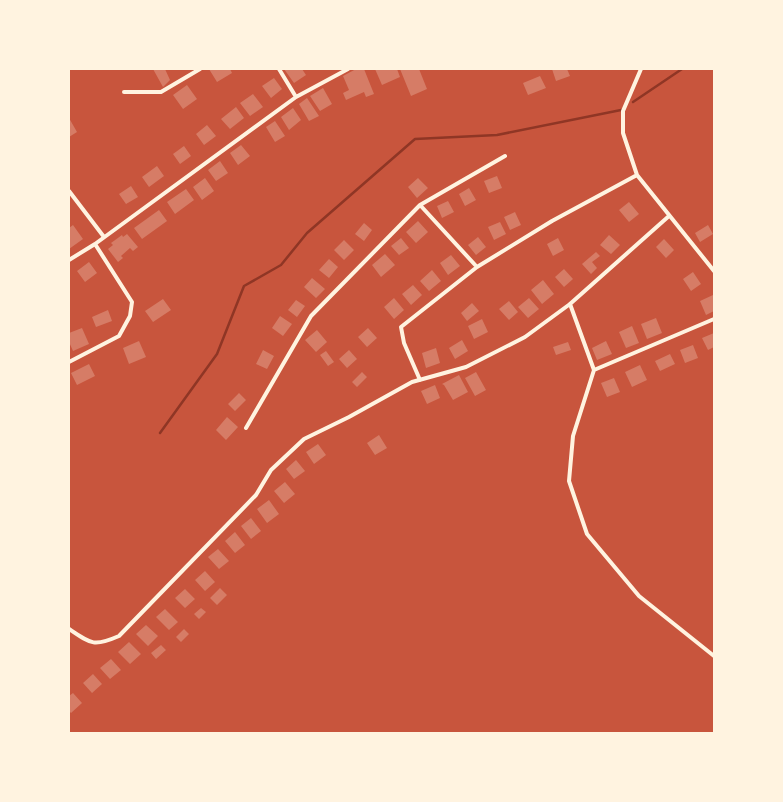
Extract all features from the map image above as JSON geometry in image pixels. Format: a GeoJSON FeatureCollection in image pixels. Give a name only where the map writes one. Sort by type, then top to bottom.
{"type":"FeatureCollection","features":[{"type":"Feature","properties":{"kind":"street"},"geometry":{"type":"LineString","coordinates":[[124,92],[161,92],[200,69]]}},
{"type":"Feature","properties":{"kind":"street"},"geometry":{"type":"LineString","coordinates":[[278,69],[296,97]]}},
{"type":"Feature","properties":{"kind":"street"},"geometry":{"type":"LineString","coordinates":[[69,260],[95,244],[296,97],[348,69]]}},
{"type":"Feature","properties":{"kind":"street"},"geometry":{"type":"LineString","coordinates":[[641,69],[623,111],[623,133],[637,175],[714,271]]}},
{"type":"Feature","properties":{"kind":"street"},"geometry":{"type":"LineString","coordinates":[[246,428],[311,316],[420,205],[506,156]]}},
{"type":"Feature","properties":{"kind":"street"},"geometry":{"type":"LineString","coordinates":[[420,380],[404,343],[401,327],[477,267],[552,221],[637,175]]}},
{"type":"Feature","properties":{"kind":"street"},"geometry":{"type":"LineString","coordinates":[[69,190],[104,237]]}},
{"type":"Feature","properties":{"kind":"street"},"geometry":{"type":"LineString","coordinates":[[420,205],[477,267]]}},
{"type":"Feature","properties":{"kind":"street"},"geometry":{"type":"LineString","coordinates":[[69,629],[86,641],[102,643],[119,636],[256,495],[271,470],[304,439],[349,417],[412,382],[466,367],[525,338],[570,304],[669,216]]}},
{"type":"Feature","properties":{"kind":"street"},"geometry":{"type":"LineString","coordinates":[[69,362],[119,336],[130,316],[132,302],[95,244]]}},
{"type":"Feature","properties":{"kind":"street"},"geometry":{"type":"LineString","coordinates":[[570,304],[594,370],[573,436],[569,481],[587,534],[639,596],[714,656]]}},
{"type":"Feature","properties":{"kind":"street"},"geometry":{"type":"LineString","coordinates":[[594,370],[714,319]]}},
{"type":"Feature","properties":{"kind":"building"},"geometry":{"type":"Polygon","coordinates":[[[153,69],[165,69],[170,80],[163,87],[153,69]]]}},
{"type":"Feature","properties":{"kind":"building"},"geometry":{"type":"Polygon","coordinates":[[[209,69],[230,69],[232,73],[217,82],[209,69]]]}},
{"type":"Feature","properties":{"kind":"building"},"geometry":{"type":"Polygon","coordinates":[[[284,69],[302,69],[306,75],[294,83],[284,69]]]}},
{"type":"Feature","properties":{"kind":"building"},"geometry":{"type":"Polygon","coordinates":[[[356,69],[364,69],[374,94],[366,97],[364,92],[346,100],[343,93],[349,90],[343,76],[356,69]]]}},
{"type":"Feature","properties":{"kind":"building"},"geometry":{"type":"Polygon","coordinates":[[[375,69],[397,69],[400,77],[382,85],[375,69]]]}},
{"type":"Feature","properties":{"kind":"building"},"geometry":{"type":"Polygon","coordinates":[[[400,69],[419,69],[427,89],[411,96],[400,69]]]}},
{"type":"Feature","properties":{"kind":"building"},"geometry":{"type":"Polygon","coordinates":[[[552,69],[567,69],[570,76],[556,81],[552,69]]]}},
{"type":"Feature","properties":{"kind":"building"},"geometry":{"type":"Polygon","coordinates":[[[540,76],[546,88],[528,95],[523,83],[540,76]]]}},
{"type":"Feature","properties":{"kind":"building"},"geometry":{"type":"Polygon","coordinates":[[[274,78],[282,89],[271,98],[262,86],[274,78]]]}},
{"type":"Feature","properties":{"kind":"building"},"geometry":{"type":"Polygon","coordinates":[[[187,85],[197,99],[183,109],[173,95],[187,85]]]}},
{"type":"Feature","properties":{"kind":"building"},"geometry":{"type":"Polygon","coordinates":[[[323,88],[332,104],[320,111],[310,96],[323,88]]]}},
{"type":"Feature","properties":{"kind":"building"},"geometry":{"type":"Polygon","coordinates":[[[253,94],[263,107],[250,116],[240,103],[253,94]]]}},
{"type":"Feature","properties":{"kind":"building"},"geometry":{"type":"Polygon","coordinates":[[[307,98],[319,116],[309,121],[299,104],[307,98]]]}},
{"type":"Feature","properties":{"kind":"building"},"geometry":{"type":"Polygon","coordinates":[[[236,107],[244,118],[230,129],[221,119],[236,107]]]}},
{"type":"Feature","properties":{"kind":"building"},"geometry":{"type":"Polygon","coordinates":[[[293,108],[301,120],[289,130],[281,117],[293,108]]]}},
{"type":"Feature","properties":{"kind":"building"},"geometry":{"type":"Polygon","coordinates":[[[69,118],[77,132],[69,137],[69,118]]]}},
{"type":"Feature","properties":{"kind":"building"},"geometry":{"type":"Polygon","coordinates":[[[275,121],[285,136],[275,142],[266,127],[275,121]]]}},
{"type":"Feature","properties":{"kind":"building"},"geometry":{"type":"Polygon","coordinates":[[[207,125],[216,136],[204,145],[196,134],[207,125]]]}},
{"type":"Feature","properties":{"kind":"building"},"geometry":{"type":"Polygon","coordinates":[[[241,145],[250,156],[238,165],[230,153],[241,145]]]}},
{"type":"Feature","properties":{"kind":"building"},"geometry":{"type":"Polygon","coordinates":[[[184,146],[191,156],[180,164],[173,154],[184,146]]]}},
{"type":"Feature","properties":{"kind":"building"},"geometry":{"type":"Polygon","coordinates":[[[220,161],[228,173],[216,181],[208,170],[220,161]]]}},
{"type":"Feature","properties":{"kind":"building"},"geometry":{"type":"Polygon","coordinates":[[[157,166],[164,176],[149,187],[142,177],[157,166]]]}},
{"type":"Feature","properties":{"kind":"building"},"geometry":{"type":"Polygon","coordinates":[[[497,176],[502,188],[489,193],[484,181],[497,176]]]}},
{"type":"Feature","properties":{"kind":"building"},"geometry":{"type":"Polygon","coordinates":[[[205,178],[214,191],[202,200],[193,187],[205,178]]]}},
{"type":"Feature","properties":{"kind":"building"},"geometry":{"type":"Polygon","coordinates":[[[418,178],[428,188],[417,198],[408,187],[418,178]]]}},
{"type":"Feature","properties":{"kind":"building"},"geometry":{"type":"Polygon","coordinates":[[[131,186],[138,197],[126,204],[119,194],[131,186]]]}},
{"type":"Feature","properties":{"kind":"building"},"geometry":{"type":"Polygon","coordinates":[[[469,188],[476,200],[465,206],[459,194],[469,188]]]}},
{"type":"Feature","properties":{"kind":"building"},"geometry":{"type":"Polygon","coordinates":[[[186,189],[194,200],[175,214],[167,202],[186,189]]]}},
{"type":"Feature","properties":{"kind":"building"},"geometry":{"type":"Polygon","coordinates":[[[448,201],[454,212],[442,218],[437,206],[448,201]]]}},
{"type":"Feature","properties":{"kind":"building"},"geometry":{"type":"Polygon","coordinates":[[[629,202],[639,214],[629,222],[619,210],[629,202]]]}},
{"type":"Feature","properties":{"kind":"building"},"geometry":{"type":"Polygon","coordinates":[[[159,210],[167,221],[142,239],[134,228],[159,210]]]}},
{"type":"Feature","properties":{"kind":"building"},"geometry":{"type":"Polygon","coordinates":[[[515,212],[521,225],[510,230],[504,217],[515,212]]]}},
{"type":"Feature","properties":{"kind":"building"},"geometry":{"type":"Polygon","coordinates":[[[418,221],[428,232],[416,243],[406,232],[418,221]]]}},
{"type":"Feature","properties":{"kind":"building"},"geometry":{"type":"Polygon","coordinates":[[[500,222],[506,234],[494,240],[488,227],[500,222]]]}},
{"type":"Feature","properties":{"kind":"building"},"geometry":{"type":"Polygon","coordinates":[[[364,223],[372,230],[364,241],[355,234],[364,223]]]}},
{"type":"Feature","properties":{"kind":"building"},"geometry":{"type":"Polygon","coordinates":[[[73,225],[83,239],[69,249],[69,228],[73,225]]]}},
{"type":"Feature","properties":{"kind":"building"},"geometry":{"type":"Polygon","coordinates":[[[708,225],[713,234],[700,242],[695,233],[708,225]]]}},
{"type":"Feature","properties":{"kind":"building"},"geometry":{"type":"Polygon","coordinates":[[[127,234],[138,247],[133,251],[130,248],[121,256],[123,258],[118,262],[108,249],[113,245],[111,243],[122,235],[123,237],[127,234]]]}},
{"type":"Feature","properties":{"kind":"building"},"geometry":{"type":"Polygon","coordinates":[[[609,235],[620,245],[611,254],[600,245],[609,235]]]}},
{"type":"Feature","properties":{"kind":"building"},"geometry":{"type":"Polygon","coordinates":[[[478,237],[486,247],[476,255],[468,245],[478,237]]]}},
{"type":"Feature","properties":{"kind":"building"},"geometry":{"type":"Polygon","coordinates":[[[401,238],[409,248],[399,255],[391,246],[401,238]]]}},
{"type":"Feature","properties":{"kind":"building"},"geometry":{"type":"Polygon","coordinates":[[[558,238],[564,250],[553,256],[547,244],[558,238]]]}},
{"type":"Feature","properties":{"kind":"building"},"geometry":{"type":"Polygon","coordinates":[[[664,239],[674,250],[666,258],[656,247],[664,239]]]}},
{"type":"Feature","properties":{"kind":"building"},"geometry":{"type":"Polygon","coordinates":[[[344,240],[354,250],[344,260],[334,250],[344,240]]]}},
{"type":"Feature","properties":{"kind":"building"},"geometry":{"type":"Polygon","coordinates":[[[596,252],[600,256],[592,262],[597,268],[591,274],[582,264],[596,252]]]}},
{"type":"Feature","properties":{"kind":"building"},"geometry":{"type":"Polygon","coordinates":[[[385,254],[395,265],[381,277],[372,265],[385,254]]]}},
{"type":"Feature","properties":{"kind":"building"},"geometry":{"type":"Polygon","coordinates":[[[451,255],[460,266],[448,275],[440,263],[451,255]]]}},
{"type":"Feature","properties":{"kind":"building"},"geometry":{"type":"Polygon","coordinates":[[[329,259],[338,267],[329,278],[319,270],[329,259]]]}},
{"type":"Feature","properties":{"kind":"building"},"geometry":{"type":"Polygon","coordinates":[[[89,262],[97,273],[85,282],[77,271],[89,262]]]}},
{"type":"Feature","properties":{"kind":"building"},"geometry":{"type":"Polygon","coordinates":[[[564,269],[573,279],[564,287],[555,277],[564,269]]]}},
{"type":"Feature","properties":{"kind":"building"},"geometry":{"type":"Polygon","coordinates":[[[432,270],[441,281],[429,291],[420,281],[432,270]]]}},
{"type":"Feature","properties":{"kind":"building"},"geometry":{"type":"Polygon","coordinates":[[[693,272],[701,284],[691,291],[683,279],[693,272]]]}},
{"type":"Feature","properties":{"kind":"building"},"geometry":{"type":"Polygon","coordinates":[[[312,278],[325,289],[316,298],[304,287],[312,278]]]}},
{"type":"Feature","properties":{"kind":"building"},"geometry":{"type":"Polygon","coordinates":[[[543,280],[554,294],[542,304],[531,290],[543,280]]]}},
{"type":"Feature","properties":{"kind":"building"},"geometry":{"type":"Polygon","coordinates":[[[413,285],[422,295],[411,305],[402,294],[413,285]]]}},
{"type":"Feature","properties":{"kind":"building"},"geometry":{"type":"Polygon","coordinates":[[[713,295],[714,311],[706,315],[700,301],[713,295]]]}},
{"type":"Feature","properties":{"kind":"building"},"geometry":{"type":"Polygon","coordinates":[[[394,298],[404,310],[394,319],[384,307],[394,298]]]}},
{"type":"Feature","properties":{"kind":"building"},"geometry":{"type":"Polygon","coordinates":[[[529,298],[539,309],[528,318],[518,307],[529,298]]]}},
{"type":"Feature","properties":{"kind":"building"},"geometry":{"type":"Polygon","coordinates":[[[163,299],[171,310],[153,322],[145,311],[163,299]]]}},
{"type":"Feature","properties":{"kind":"building"},"geometry":{"type":"Polygon","coordinates":[[[296,300],[305,306],[297,317],[288,310],[296,300]]]}},
{"type":"Feature","properties":{"kind":"building"},"geometry":{"type":"Polygon","coordinates":[[[509,301],[518,312],[509,320],[499,309],[509,301]]]}},
{"type":"Feature","properties":{"kind":"building"},"geometry":{"type":"Polygon","coordinates":[[[472,303],[479,311],[467,321],[461,313],[472,303]]]}},
{"type":"Feature","properties":{"kind":"building"},"geometry":{"type":"Polygon","coordinates":[[[108,310],[112,321],[96,327],[92,317],[108,310]]]}},
{"type":"Feature","properties":{"kind":"building"},"geometry":{"type":"Polygon","coordinates":[[[280,316],[292,324],[283,336],[272,328],[280,316]]]}},
{"type":"Feature","properties":{"kind":"building"},"geometry":{"type":"Polygon","coordinates":[[[656,318],[662,333],[647,339],[641,324],[656,318]]]}},
{"type":"Feature","properties":{"kind":"building"},"geometry":{"type":"Polygon","coordinates":[[[482,319],[488,332],[474,339],[468,326],[482,319]]]}},
{"type":"Feature","properties":{"kind":"building"},"geometry":{"type":"Polygon","coordinates":[[[632,326],[639,343],[626,348],[619,332],[632,326]]]}},
{"type":"Feature","properties":{"kind":"building"},"geometry":{"type":"Polygon","coordinates":[[[82,328],[89,344],[73,351],[69,342],[69,333],[82,328]]]}},
{"type":"Feature","properties":{"kind":"building"},"geometry":{"type":"Polygon","coordinates":[[[368,328],[377,338],[367,347],[358,337],[368,328]]]}},
{"type":"Feature","properties":{"kind":"building"},"geometry":{"type":"Polygon","coordinates":[[[317,330],[327,342],[316,352],[305,340],[317,330]]]}},
{"type":"Feature","properties":{"kind":"building"},"geometry":{"type":"Polygon","coordinates":[[[714,333],[714,347],[708,350],[702,338],[714,333]]]}},
{"type":"Feature","properties":{"kind":"building"},"geometry":{"type":"Polygon","coordinates":[[[462,340],[468,351],[455,359],[449,348],[462,340]]]}},
{"type":"Feature","properties":{"kind":"building"},"geometry":{"type":"Polygon","coordinates":[[[139,341],[146,357],[129,364],[123,348],[139,341]]]}},
{"type":"Feature","properties":{"kind":"building"},"geometry":{"type":"Polygon","coordinates":[[[606,341],[612,354],[597,360],[592,348],[606,341]]]}},
{"type":"Feature","properties":{"kind":"building"},"geometry":{"type":"Polygon","coordinates":[[[568,342],[571,350],[556,355],[553,347],[568,342]]]}},
{"type":"Feature","properties":{"kind":"building"},"geometry":{"type":"Polygon","coordinates":[[[693,345],[698,358],[685,363],[680,350],[693,345]]]}},
{"type":"Feature","properties":{"kind":"building"},"geometry":{"type":"Polygon","coordinates":[[[436,348],[440,363],[426,368],[422,353],[436,348]]]}},
{"type":"Feature","properties":{"kind":"building"},"geometry":{"type":"Polygon","coordinates":[[[263,350],[274,356],[267,369],[256,364],[263,350]]]}},
{"type":"Feature","properties":{"kind":"building"},"geometry":{"type":"Polygon","coordinates":[[[349,350],[357,359],[347,368],[339,359],[349,350]]]}},
{"type":"Feature","properties":{"kind":"building"},"geometry":{"type":"Polygon","coordinates":[[[326,351],[334,362],[328,366],[320,355],[326,351]]]}},
{"type":"Feature","properties":{"kind":"building"},"geometry":{"type":"Polygon","coordinates":[[[670,354],[675,364],[660,371],[655,361],[670,354]]]}},
{"type":"Feature","properties":{"kind":"building"},"geometry":{"type":"Polygon","coordinates":[[[89,364],[95,376],[77,385],[71,373],[89,364]]]}},
{"type":"Feature","properties":{"kind":"building"},"geometry":{"type":"Polygon","coordinates":[[[640,365],[647,380],[632,387],[625,372],[640,365]]]}},
{"type":"Feature","properties":{"kind":"building"},"geometry":{"type":"Polygon","coordinates":[[[362,372],[367,377],[357,387],[352,382],[362,372]]]}},
{"type":"Feature","properties":{"kind":"building"},"geometry":{"type":"Polygon","coordinates":[[[476,372],[486,390],[475,396],[465,378],[476,372]]]}},
{"type":"Feature","properties":{"kind":"building"},"geometry":{"type":"Polygon","coordinates":[[[459,375],[468,392],[453,400],[442,384],[459,375]]]}},
{"type":"Feature","properties":{"kind":"building"},"geometry":{"type":"Polygon","coordinates":[[[614,378],[620,392],[607,397],[601,383],[614,378]]]}},
{"type":"Feature","properties":{"kind":"building"},"geometry":{"type":"Polygon","coordinates":[[[435,385],[440,398],[427,404],[421,391],[435,385]]]}},
{"type":"Feature","properties":{"kind":"building"},"geometry":{"type":"Polygon","coordinates":[[[239,393],[246,400],[235,411],[228,404],[239,393]]]}},
{"type":"Feature","properties":{"kind":"building"},"geometry":{"type":"Polygon","coordinates":[[[227,417],[238,427],[226,440],[216,430],[227,417]]]}},
{"type":"Feature","properties":{"kind":"building"},"geometry":{"type":"Polygon","coordinates":[[[379,435],[387,448],[375,455],[367,443],[379,435]]]}},
{"type":"Feature","properties":{"kind":"building"},"geometry":{"type":"Polygon","coordinates":[[[318,444],[326,455],[314,464],[306,452],[318,444]]]}},
{"type":"Feature","properties":{"kind":"building"},"geometry":{"type":"Polygon","coordinates":[[[296,460],[305,471],[294,479],[286,469],[296,460]]]}},
{"type":"Feature","properties":{"kind":"building"},"geometry":{"type":"Polygon","coordinates":[[[285,482],[295,494],[284,503],[274,491],[285,482]]]}},
{"type":"Feature","properties":{"kind":"building"},"geometry":{"type":"Polygon","coordinates":[[[269,500],[279,514],[267,523],[257,509],[269,500]]]}},
{"type":"Feature","properties":{"kind":"building"},"geometry":{"type":"Polygon","coordinates":[[[251,518],[261,531],[251,539],[241,526],[251,518]]]}},
{"type":"Feature","properties":{"kind":"building"},"geometry":{"type":"Polygon","coordinates":[[[235,532],[245,545],[235,553],[225,541],[235,532]]]}},
{"type":"Feature","properties":{"kind":"building"},"geometry":{"type":"Polygon","coordinates":[[[218,549],[229,561],[219,569],[208,557],[218,549]]]}},
{"type":"Feature","properties":{"kind":"building"},"geometry":{"type":"Polygon","coordinates":[[[205,571],[215,582],[205,591],[195,580],[205,571]]]}},
{"type":"Feature","properties":{"kind":"building"},"geometry":{"type":"Polygon","coordinates":[[[220,588],[227,595],[217,605],[210,598],[220,588]]]}},
{"type":"Feature","properties":{"kind":"building"},"geometry":{"type":"Polygon","coordinates":[[[185,589],[195,599],[185,608],[175,598],[185,589]]]}},
{"type":"Feature","properties":{"kind":"building"},"geometry":{"type":"Polygon","coordinates":[[[201,608],[206,612],[199,619],[194,614],[201,608]]]}},
{"type":"Feature","properties":{"kind":"building"},"geometry":{"type":"Polygon","coordinates":[[[165,609],[178,622],[169,630],[156,617],[165,609]]]}},
{"type":"Feature","properties":{"kind":"building"},"geometry":{"type":"Polygon","coordinates":[[[146,625],[158,636],[148,646],[136,634],[146,625]]]}},
{"type":"Feature","properties":{"kind":"building"},"geometry":{"type":"Polygon","coordinates":[[[184,629],[189,634],[181,642],[176,637],[184,629]]]}},
{"type":"Feature","properties":{"kind":"building"},"geometry":{"type":"Polygon","coordinates":[[[129,642],[141,654],[130,664],[118,652],[129,642]]]}},
{"type":"Feature","properties":{"kind":"building"},"geometry":{"type":"Polygon","coordinates":[[[161,645],[166,650],[156,659],[151,653],[161,645]]]}},
{"type":"Feature","properties":{"kind":"building"},"geometry":{"type":"Polygon","coordinates":[[[111,659],[121,670],[110,679],[100,668],[111,659]]]}},
{"type":"Feature","properties":{"kind":"building"},"geometry":{"type":"Polygon","coordinates":[[[93,674],[102,684],[92,693],[83,683],[93,674]]]}},
{"type":"Feature","properties":{"kind":"building"},"geometry":{"type":"Polygon","coordinates":[[[73,693],[82,703],[71,713],[69,711],[69,696],[73,693]]]}},
{"type":"Feature","properties":{"kind":"waterway"},"geometry":{"type":"LineString","coordinates":[[633,102],[682,69]]}},
{"type":"Feature","properties":{"kind":"waterway"},"geometry":{"type":"LineString","coordinates":[[160,433],[217,354],[244,286],[281,265],[307,233],[415,139],[497,135],[621,110]]}}]}
